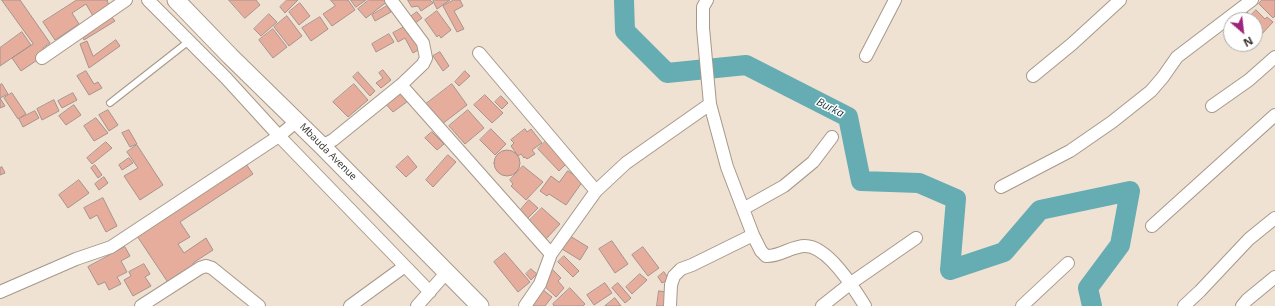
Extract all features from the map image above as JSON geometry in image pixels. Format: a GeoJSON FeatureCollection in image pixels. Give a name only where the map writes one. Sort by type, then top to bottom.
{"type":"FeatureCollection","features":[{"type":"Feature","properties":{"kind":"street"},"geometry":{"type":"LineString","coordinates":[[42,58],[126,0]]}},
{"type":"Feature","properties":{"kind":"street"},"geometry":{"type":"LineString","coordinates":[[148,0],[226,78],[279,136],[430,292]]}},
{"type":"Feature","properties":{"kind":"street","name":"Mbauda Avenue"},"geometry":{"type":"LineString","coordinates":[[176,0],[480,306]]}},
{"type":"Feature","properties":{"kind":"street"},"geometry":{"type":"LineString","coordinates":[[322,146],[333,140],[401,85],[423,64],[426,58],[423,42],[391,0]]}},
{"type":"Feature","properties":{"kind":"street"},"geometry":{"type":"LineString","coordinates":[[866,56],[895,0]]}},
{"type":"Feature","properties":{"kind":"street"},"geometry":{"type":"LineString","coordinates":[[1033,76],[1072,44],[1120,0]]}},
{"type":"Feature","properties":{"kind":"street"},"geometry":{"type":"LineString","coordinates":[[1001,187],[1070,151],[1112,122],[1151,91],[1177,57],[1252,0]]}},
{"type":"Feature","properties":{"kind":"street"},"geometry":{"type":"LineString","coordinates":[[702,2],[710,104],[727,167],[761,251],[766,256],[773,256],[792,248],[805,246],[814,247],[822,252],[851,282],[865,306]]}},
{"type":"Feature","properties":{"kind":"street"},"geometry":{"type":"LineString","coordinates":[[479,53],[596,191]]}},
{"type":"Feature","properties":{"kind":"street"},"geometry":{"type":"LineString","coordinates":[[1212,106],[1249,80],[1275,57]]}},
{"type":"Feature","properties":{"kind":"street"},"geometry":{"type":"LineString","coordinates":[[401,85],[551,254]]}},
{"type":"Feature","properties":{"kind":"street"},"geometry":{"type":"LineString","coordinates":[[525,306],[540,284],[551,254],[596,191],[626,163],[710,104]]}},
{"type":"Feature","properties":{"kind":"street"},"geometry":{"type":"LineString","coordinates":[[1152,226],[1275,115]]}},
{"type":"Feature","properties":{"kind":"street"},"geometry":{"type":"LineString","coordinates":[[0,292],[76,259],[111,247],[279,136],[297,122]]}},
{"type":"Feature","properties":{"kind":"street"},"geometry":{"type":"LineString","coordinates":[[743,209],[784,186],[813,162],[832,137]]}},
{"type":"Feature","properties":{"kind":"street"},"geometry":{"type":"LineString","coordinates":[[1184,306],[1250,239],[1275,218]]}},
{"type":"Feature","properties":{"kind":"street"},"geometry":{"type":"LineString","coordinates":[[670,306],[671,285],[674,276],[681,269],[692,265],[753,234]]}},
{"type":"Feature","properties":{"kind":"street"},"geometry":{"type":"LineString","coordinates":[[822,306],[851,282],[916,238]]}},
{"type":"Feature","properties":{"kind":"street"},"geometry":{"type":"LineString","coordinates":[[1029,303],[1068,264]]}},
{"type":"Feature","properties":{"kind":"street"},"geometry":{"type":"LineString","coordinates":[[141,306],[200,268],[206,266],[212,268],[258,306]]}},
{"type":"Feature","properties":{"kind":"street"},"geometry":{"type":"LineString","coordinates":[[350,306],[405,266]]}},
{"type":"Feature","properties":{"kind":"street"},"geometry":{"type":"LineString","coordinates":[[417,306],[446,273]]}},
{"type":"Feature","properties":{"kind":"street"},"geometry":{"type":"LineString","coordinates":[[1242,306],[1246,300],[1275,277]]}},
{"type":"Feature","properties":{"kind":"lane"},"geometry":{"type":"LineString","coordinates":[[110,102],[189,41]]}},
{"type":"Feature","properties":{"kind":"building"},"geometry":{"type":"Polygon","coordinates":[[[2,0],[20,0],[50,43],[43,48],[46,54],[21,71],[12,58],[33,44],[2,0]]]}},
{"type":"Feature","properties":{"kind":"building"},"geometry":{"type":"Polygon","coordinates":[[[77,0],[108,0],[109,5],[93,16],[86,4],[72,13],[79,24],[55,40],[43,22],[77,0]]]}},
{"type":"Feature","properties":{"kind":"building"},"geometry":{"type":"Polygon","coordinates":[[[229,0],[256,0],[260,5],[245,18],[229,0]]]}},
{"type":"Feature","properties":{"kind":"building"},"geometry":{"type":"Polygon","coordinates":[[[287,0],[298,0],[285,13],[280,7],[287,0]]]}},
{"type":"Feature","properties":{"kind":"building"},"geometry":{"type":"Polygon","coordinates":[[[331,0],[348,0],[355,10],[332,26],[323,14],[335,6],[331,0]]]}},
{"type":"Feature","properties":{"kind":"building"},"geometry":{"type":"Polygon","coordinates":[[[351,0],[366,0],[356,7],[351,0]]]}},
{"type":"Feature","properties":{"kind":"building"},"geometry":{"type":"Polygon","coordinates":[[[369,0],[388,1],[366,18],[358,9],[369,0]]]}},
{"type":"Feature","properties":{"kind":"building"},"geometry":{"type":"Polygon","coordinates":[[[408,0],[430,0],[433,3],[421,11],[418,6],[412,7],[408,0]]]}},
{"type":"Feature","properties":{"kind":"building"},"geometry":{"type":"Polygon","coordinates":[[[450,0],[437,9],[433,1],[450,0]]]}},
{"type":"Feature","properties":{"kind":"building"},"geometry":{"type":"Polygon","coordinates":[[[454,0],[460,0],[463,6],[454,11],[464,29],[457,32],[443,6],[454,0]]]}},
{"type":"Feature","properties":{"kind":"building"},"geometry":{"type":"Polygon","coordinates":[[[1262,0],[1275,0],[1275,16],[1273,18],[1259,4],[1262,0]]]}},
{"type":"Feature","properties":{"kind":"building"},"geometry":{"type":"Polygon","coordinates":[[[300,3],[310,16],[299,25],[289,12],[300,3]]]}},
{"type":"Feature","properties":{"kind":"building"},"geometry":{"type":"Polygon","coordinates":[[[387,6],[391,12],[375,21],[372,15],[387,6]]]}},
{"type":"Feature","properties":{"kind":"building"},"geometry":{"type":"Polygon","coordinates":[[[437,11],[451,30],[441,38],[439,35],[437,37],[425,20],[437,11]]]}},
{"type":"Feature","properties":{"kind":"building"},"geometry":{"type":"Polygon","coordinates":[[[417,12],[422,18],[414,24],[409,18],[417,12]]]}},
{"type":"Feature","properties":{"kind":"building"},"geometry":{"type":"Polygon","coordinates":[[[269,14],[277,22],[261,36],[254,29],[269,14]]]}},
{"type":"Feature","properties":{"kind":"building"},"geometry":{"type":"Polygon","coordinates":[[[110,15],[115,21],[84,40],[80,33],[110,15]]]}},
{"type":"Feature","properties":{"kind":"building"},"geometry":{"type":"Polygon","coordinates":[[[287,16],[302,36],[289,46],[274,27],[287,16]]]}},
{"type":"Feature","properties":{"kind":"building"},"geometry":{"type":"Polygon","coordinates":[[[320,17],[328,29],[311,41],[302,28],[320,17]]]}},
{"type":"Feature","properties":{"kind":"building"},"geometry":{"type":"Polygon","coordinates":[[[1263,17],[1265,19],[1267,17],[1273,22],[1263,33],[1263,17]]]}},
{"type":"Feature","properties":{"kind":"building"},"geometry":{"type":"Polygon","coordinates":[[[406,26],[420,49],[413,53],[405,38],[398,42],[393,33],[406,26]]]}},
{"type":"Feature","properties":{"kind":"building"},"geometry":{"type":"Polygon","coordinates":[[[273,29],[287,47],[273,58],[259,40],[273,29]]]}},
{"type":"Feature","properties":{"kind":"building"},"geometry":{"type":"Polygon","coordinates":[[[22,32],[31,45],[0,66],[0,48],[22,32]]]}},
{"type":"Feature","properties":{"kind":"building"},"geometry":{"type":"Polygon","coordinates":[[[389,34],[394,42],[376,52],[372,44],[389,34]]]}},
{"type":"Feature","properties":{"kind":"building"},"geometry":{"type":"Polygon","coordinates":[[[116,40],[120,46],[89,68],[80,44],[87,41],[93,56],[116,40]]]}},
{"type":"Feature","properties":{"kind":"building"},"geometry":{"type":"Polygon","coordinates":[[[440,52],[449,66],[443,71],[433,56],[440,52]]]}},
{"type":"Feature","properties":{"kind":"building"},"geometry":{"type":"Polygon","coordinates":[[[383,70],[391,80],[381,88],[376,83],[383,78],[379,73],[383,70]]]}},
{"type":"Feature","properties":{"kind":"building"},"geometry":{"type":"Polygon","coordinates":[[[86,71],[94,84],[98,82],[102,88],[89,95],[77,76],[86,71]]]}},
{"type":"Feature","properties":{"kind":"building"},"geometry":{"type":"Polygon","coordinates":[[[465,71],[470,76],[459,86],[455,82],[465,71]]]}},
{"type":"Feature","properties":{"kind":"building"},"geometry":{"type":"Polygon","coordinates":[[[358,72],[375,91],[370,96],[353,77],[358,72]]]}},
{"type":"Feature","properties":{"kind":"building"},"geometry":{"type":"Polygon","coordinates":[[[2,84],[8,94],[0,98],[0,85],[2,84]]]}},
{"type":"Feature","properties":{"kind":"building"},"geometry":{"type":"Polygon","coordinates":[[[354,84],[368,100],[348,117],[333,102],[354,84]]]}},
{"type":"Feature","properties":{"kind":"building"},"geometry":{"type":"Polygon","coordinates":[[[452,84],[467,105],[442,124],[426,104],[452,84]]]}},
{"type":"Feature","properties":{"kind":"building"},"geometry":{"type":"Polygon","coordinates":[[[399,90],[408,101],[393,112],[384,102],[399,90]]]}},
{"type":"Feature","properties":{"kind":"building"},"geometry":{"type":"Polygon","coordinates":[[[12,93],[26,114],[18,119],[4,98],[12,93]]]}},
{"type":"Feature","properties":{"kind":"building"},"geometry":{"type":"Polygon","coordinates":[[[73,93],[77,100],[62,108],[58,101],[73,93]]]}},
{"type":"Feature","properties":{"kind":"building"},"geometry":{"type":"Polygon","coordinates":[[[485,95],[503,113],[492,123],[474,105],[485,95]]]}},
{"type":"Feature","properties":{"kind":"building"},"geometry":{"type":"Polygon","coordinates":[[[501,96],[508,103],[502,109],[495,102],[501,96]]]}},
{"type":"Feature","properties":{"kind":"building"},"geometry":{"type":"Polygon","coordinates":[[[0,98],[5,106],[0,108],[0,98]]]}},
{"type":"Feature","properties":{"kind":"building"},"geometry":{"type":"Polygon","coordinates":[[[54,100],[59,111],[42,120],[37,109],[54,100]]]}},
{"type":"Feature","properties":{"kind":"building"},"geometry":{"type":"Polygon","coordinates":[[[74,105],[81,115],[66,125],[59,116],[74,105]]]}},
{"type":"Feature","properties":{"kind":"building"},"geometry":{"type":"Polygon","coordinates":[[[108,110],[118,125],[109,131],[99,115],[108,110]]]}},
{"type":"Feature","properties":{"kind":"building"},"geometry":{"type":"Polygon","coordinates":[[[468,110],[484,128],[465,144],[449,126],[468,110]]]}},
{"type":"Feature","properties":{"kind":"building"},"geometry":{"type":"Polygon","coordinates":[[[35,111],[39,118],[23,127],[19,119],[35,111]]]}},
{"type":"Feature","properties":{"kind":"building"},"geometry":{"type":"Polygon","coordinates":[[[96,118],[108,133],[94,141],[84,126],[96,118]]]}},
{"type":"Feature","properties":{"kind":"building"},"geometry":{"type":"Polygon","coordinates":[[[491,129],[506,144],[495,155],[480,140],[491,129]]]}},
{"type":"Feature","properties":{"kind":"building"},"geometry":{"type":"Polygon","coordinates":[[[525,129],[527,132],[531,129],[542,143],[532,150],[535,154],[527,159],[521,154],[518,156],[511,146],[514,143],[511,140],[525,129]]]}},
{"type":"Feature","properties":{"kind":"building"},"geometry":{"type":"Polygon","coordinates":[[[129,130],[137,144],[130,147],[122,133],[129,130]]]}},
{"type":"Feature","properties":{"kind":"building"},"geometry":{"type":"Polygon","coordinates":[[[432,132],[444,144],[437,150],[425,138],[432,132]]]}},
{"type":"Feature","properties":{"kind":"building"},"geometry":{"type":"Polygon","coordinates":[[[546,141],[567,163],[559,171],[538,149],[546,141]]]}},
{"type":"Feature","properties":{"kind":"building"},"geometry":{"type":"Polygon","coordinates":[[[106,142],[112,148],[92,164],[87,158],[106,142]]]}},
{"type":"Feature","properties":{"kind":"building"},"geometry":{"type":"Polygon","coordinates":[[[137,145],[163,185],[140,200],[124,176],[138,168],[127,152],[137,145]]]}},
{"type":"Feature","properties":{"kind":"building"},"geometry":{"type":"Polygon","coordinates":[[[507,150],[516,154],[520,163],[516,172],[507,176],[498,172],[494,163],[498,154],[507,150]]]}},
{"type":"Feature","properties":{"kind":"building"},"geometry":{"type":"Polygon","coordinates":[[[448,155],[456,162],[433,187],[426,180],[448,155]]]}},
{"type":"Feature","properties":{"kind":"building"},"geometry":{"type":"Polygon","coordinates":[[[408,156],[417,167],[406,177],[396,167],[408,156]]]}},
{"type":"Feature","properties":{"kind":"building"},"geometry":{"type":"Polygon","coordinates":[[[129,158],[133,163],[122,170],[119,165],[129,158]]]}},
{"type":"Feature","properties":{"kind":"building"},"geometry":{"type":"Polygon","coordinates":[[[246,164],[253,174],[180,222],[190,237],[178,244],[184,253],[206,238],[213,250],[193,263],[195,267],[169,284],[137,236],[246,164]]]}},
{"type":"Feature","properties":{"kind":"building"},"geometry":{"type":"Polygon","coordinates":[[[95,165],[102,175],[98,178],[91,168],[95,165]]]}},
{"type":"Feature","properties":{"kind":"building"},"geometry":{"type":"Polygon","coordinates":[[[523,166],[543,182],[526,200],[511,186],[513,184],[510,180],[523,166]]]}},
{"type":"Feature","properties":{"kind":"building"},"geometry":{"type":"Polygon","coordinates":[[[2,167],[5,173],[0,175],[0,168],[2,167]]]}},
{"type":"Feature","properties":{"kind":"building"},"geometry":{"type":"Polygon","coordinates":[[[568,171],[583,181],[566,205],[549,194],[547,196],[540,191],[551,176],[559,182],[568,171]]]}},
{"type":"Feature","properties":{"kind":"building"},"geometry":{"type":"Polygon","coordinates":[[[104,177],[108,183],[99,190],[95,184],[104,177]]]}},
{"type":"Feature","properties":{"kind":"building"},"geometry":{"type":"Polygon","coordinates":[[[79,180],[89,193],[68,208],[59,195],[79,180]]]}},
{"type":"Feature","properties":{"kind":"building"},"geometry":{"type":"Polygon","coordinates":[[[103,198],[117,226],[106,232],[97,215],[90,219],[84,208],[103,198]]]}},
{"type":"Feature","properties":{"kind":"building"},"geometry":{"type":"Polygon","coordinates":[[[529,200],[538,208],[526,220],[518,213],[529,200]]]}},
{"type":"Feature","properties":{"kind":"building"},"geometry":{"type":"Polygon","coordinates":[[[542,208],[560,224],[546,239],[528,222],[542,208]]]}},
{"type":"Feature","properties":{"kind":"building"},"geometry":{"type":"Polygon","coordinates":[[[570,236],[588,247],[580,260],[562,249],[570,236]]]}},
{"type":"Feature","properties":{"kind":"building"},"geometry":{"type":"Polygon","coordinates":[[[612,241],[628,264],[615,273],[599,249],[612,241]]]}},
{"type":"Feature","properties":{"kind":"building"},"geometry":{"type":"Polygon","coordinates":[[[125,247],[130,256],[121,261],[127,272],[117,277],[121,284],[109,290],[105,282],[98,285],[88,267],[125,247]]]}},
{"type":"Feature","properties":{"kind":"building"},"geometry":{"type":"Polygon","coordinates":[[[643,247],[659,268],[648,276],[632,255],[643,247]]]}},
{"type":"Feature","properties":{"kind":"building"},"geometry":{"type":"Polygon","coordinates":[[[505,253],[530,282],[518,292],[494,262],[505,253]]]}},
{"type":"Feature","properties":{"kind":"building"},"geometry":{"type":"Polygon","coordinates":[[[564,256],[579,271],[573,277],[558,262],[564,256]]]}},
{"type":"Feature","properties":{"kind":"building"},"geometry":{"type":"Polygon","coordinates":[[[144,264],[150,274],[145,277],[151,286],[133,296],[124,280],[131,276],[129,272],[144,264]]]}},
{"type":"Feature","properties":{"kind":"building"},"geometry":{"type":"Polygon","coordinates":[[[531,269],[537,274],[531,280],[526,274],[531,269]]]}},
{"type":"Feature","properties":{"kind":"building"},"geometry":{"type":"Polygon","coordinates":[[[553,270],[561,278],[558,281],[564,288],[556,297],[541,283],[553,270]]]}},
{"type":"Feature","properties":{"kind":"building"},"geometry":{"type":"Polygon","coordinates":[[[664,272],[669,279],[662,283],[658,277],[664,272]]]}},
{"type":"Feature","properties":{"kind":"building"},"geometry":{"type":"Polygon","coordinates":[[[640,274],[647,280],[632,294],[626,287],[640,274]]]}},
{"type":"Feature","properties":{"kind":"building"},"geometry":{"type":"Polygon","coordinates":[[[605,283],[612,293],[594,305],[587,295],[605,283]]]}},
{"type":"Feature","properties":{"kind":"building"},"geometry":{"type":"Polygon","coordinates":[[[618,283],[631,298],[625,303],[612,288],[618,283]]]}},
{"type":"Feature","properties":{"kind":"building"},"geometry":{"type":"Polygon","coordinates":[[[570,288],[585,304],[583,306],[554,306],[553,304],[570,288]]]}},
{"type":"Feature","properties":{"kind":"building"},"geometry":{"type":"Polygon","coordinates":[[[542,289],[552,297],[545,306],[532,306],[542,289]]]}},
{"type":"Feature","properties":{"kind":"building"},"geometry":{"type":"Polygon","coordinates":[[[659,291],[667,292],[665,306],[657,306],[659,291]]]}},
{"type":"Feature","properties":{"kind":"building"},"geometry":{"type":"Polygon","coordinates":[[[615,298],[621,306],[605,306],[615,298]]]}},
{"type":"Feature","properties":{"kind":"waterway","name":"Burka"},"geometry":{"type":"LineString","coordinates":[[624,0],[625,31],[667,73],[746,65],[848,117],[861,181],[919,183],[956,199],[950,270],[1004,252],[1040,210],[1130,191],[1120,245],[1088,288],[1092,306]]}}]}
